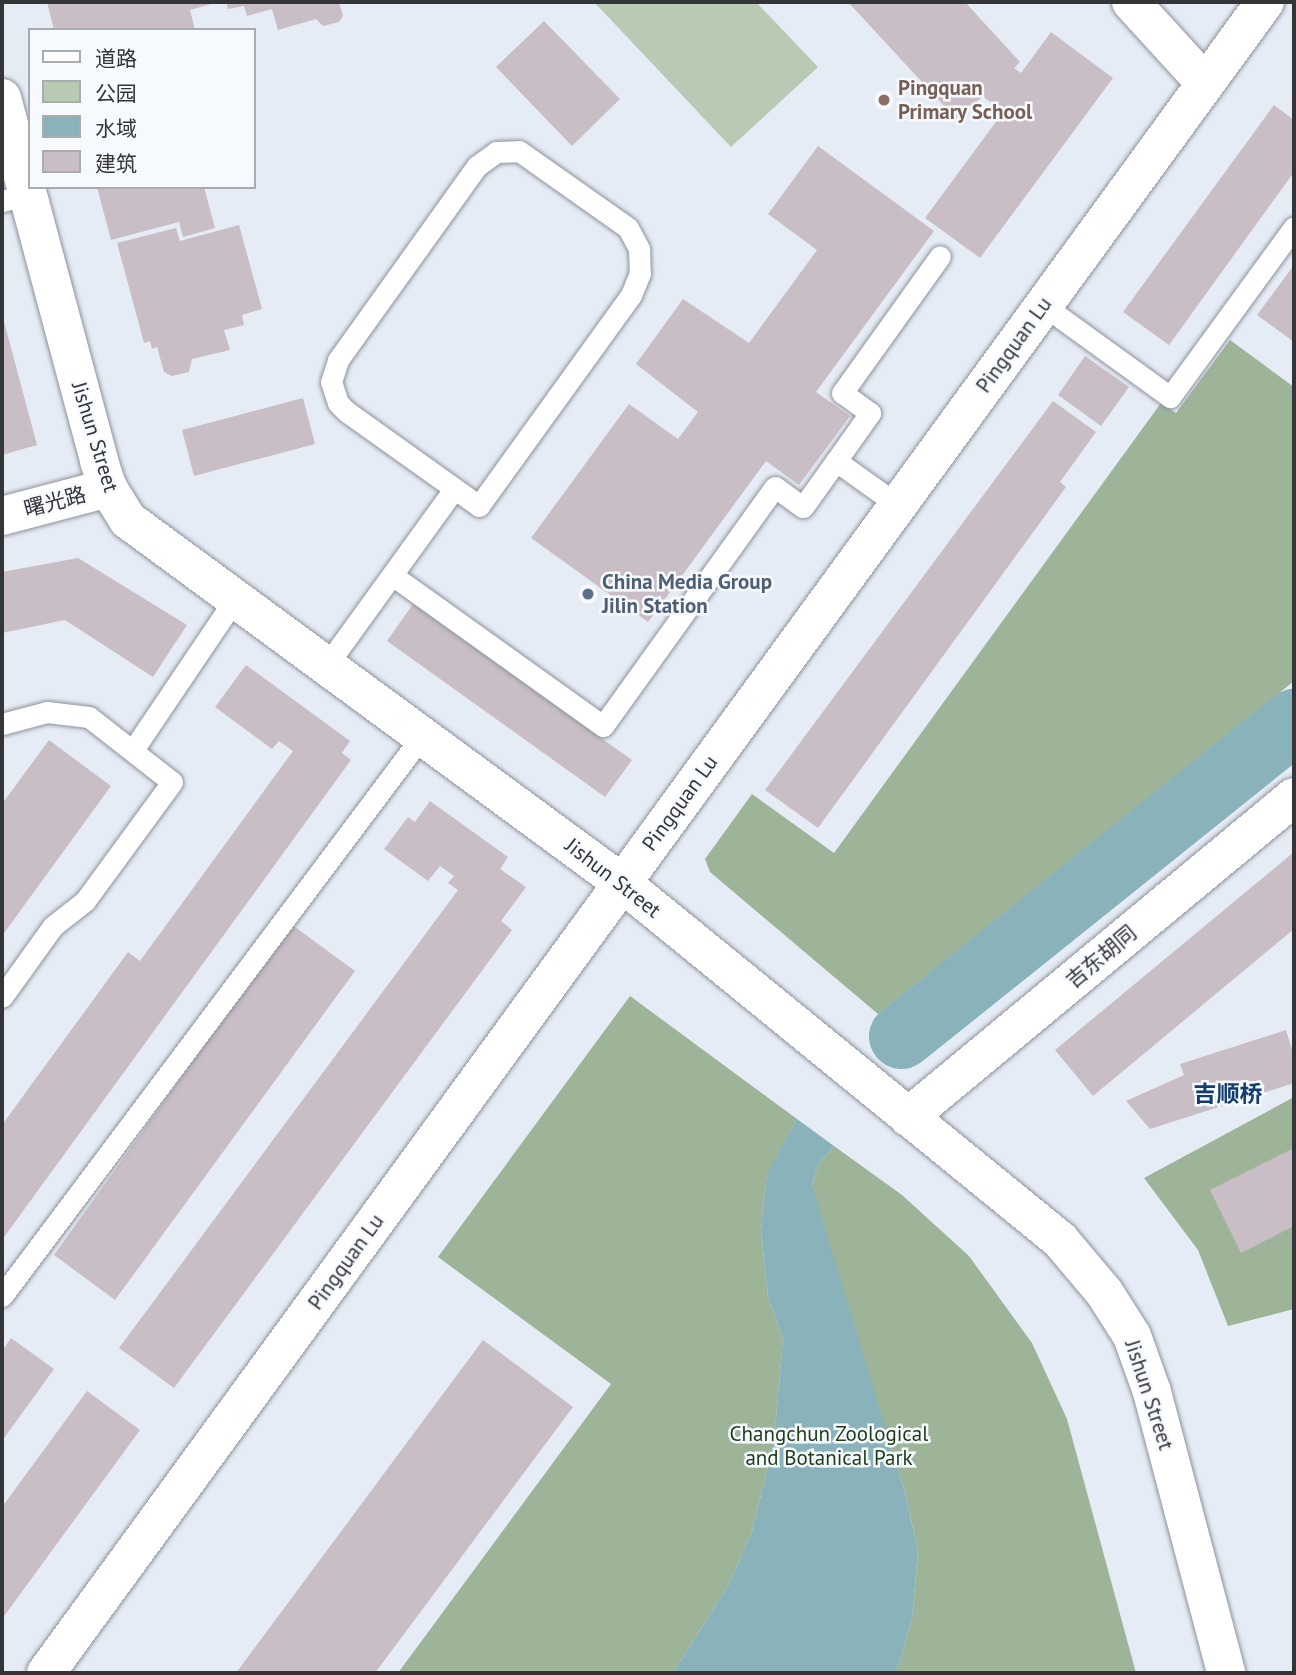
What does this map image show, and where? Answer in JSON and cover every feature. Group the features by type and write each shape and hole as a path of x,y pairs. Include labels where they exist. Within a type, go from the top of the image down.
{"street":[{"path":"1131,2 1205,83"},
{"name":"Pingquan Lu","path":"46,1673 1265,2"},
{"name":"Jishun Street","path":"2,98 15,197 108,488 128,520 622,883 1060,1240 1104,1292 1132,1336 1152,1392 1227,1673"},
{"name":"曙光路","path":"2,516 108,488"},
{"name":"吉东胡同","path":"908,1117 1294,797"}],"lane":[{"path":"519,151 628,228 639,249 640,273 631,295 479,506 454,489 346,411 333,393 333,369 477,166 496,152 519,151"},
{"path":"1043,305 1170,397 1294,227"},
{"path":"392,575 603,726 775,487 803,507 836,461 870,413 842,393 940,256"},
{"path":"836,461 898,505"},
{"path":"326,666 454,489"},
{"path":"133,750 235,599"},
{"path":"2,724 47,712 70,712 89,717 172,782 85,901 54,926 2,997"},
{"path":"2,1296 422,736"}],"green space":[{"path":"594,2 756,2 818,67 731,147"},
{"path":"1230,340 1294,387 1294,681 878,1014 710,872 705,859 752,794 834,853 1161,403 1176,413"},
{"path":"630,996 797,1119 767,1174 761,1230 768,1297 783,1338 774,1442 751,1535 728,1586 673,1673 398,1673 611,1384 438,1257"},
{"path":"1294,1097 1294,1309 1228,1326 1198,1250 1144,1178"},
{"path":"834,1146 902,1195 969,1256 1032,1343 1067,1419 1136,1673 896,1673 912,1619 918,1551 904,1489 816,1210 812,1186 818,1165"}],"water":[{"path":"797,1119 834,1146 818,1165 812,1186 904,1489 918,1551 912,1619 896,1673 673,1673 728,1586 751,1535 774,1442 783,1338 768,1297 761,1230 767,1173"}],"building":[{"path":"47,2 218,2 190,10 194,28 54,28"},
{"path":"226,2 339,2 343,16 339,22 323,26 316,19 278,30 272,9 247,16 244,6 228,9"},
{"path":"848,2 965,2 1020,62 1014,68 1021,73 1051,32 1113,78 980,258 925,218 998,119 990,114 996,107 983,96 957,120"},
{"path":"544,21 620,99 572,146 496,67"},
{"path":"1274,105 1294,120 1294,172 1169,345 1123,312"},
{"path":"818,146 934,231 816,392 850,416 799,485 766,461 648,622 531,538 629,404 678,439 698,412 636,364 683,299 749,343 817,250 768,214"},
{"path":"98,189 205,189 215,228 183,237 179,222 111,240"},
{"path":"239,225 262,309 242,315 244,325 224,330 230,350 192,359 189,372 172,376 164,372 157,347 152,349 150,341 144,343 117,243 176,228 180,241"},
{"path":"1294,265 1294,342 1257,315"},
{"path":"2,314 37,445 2,455"},
{"path":"1085,356 1129,387 1101,426 1058,395"},
{"path":"303,398 315,444 194,476 182,430"},
{"path":"1053,401 1096,432 1060,482 1066,487 818,828 765,790"},
{"path":"78,558 187,625 153,677 65,620 2,633 2,572"},
{"path":"413,604 632,760 605,797 387,641"},
{"path":"246,665 350,741 342,753 351,760 2,1240 2,1125 128,952 140,961 293,751 279,741 272,749 215,707"},
{"path":"49,740 111,786 2,936 2,804"},
{"path":"430,801 508,857 500,869 526,887 501,921 512,930 174,1388 119,1348 458,890 448,883 454,876 440,866 428,881 384,849 408,817 415,822"},
{"path":"1294,852 1294,929 1093,1096 1055,1050"},
{"path":"291,924 355,971 115,1300 54,1255"},
{"path":"1286,1030 1294,1056 1294,1083 1150,1129 1126,1101 1184,1075 1180,1064"},
{"path":"1294,1148 1294,1226 1241,1253 1210,1190"},
{"path":"11,1338 54,1369 2,1441 2,1351"},
{"path":"483,1340 573,1407 375,1673 236,1673"},
{"path":"87,1391 140,1430 2,1619 2,1507"}],"waterway":[{"path":"901,1036 1294,721"}],"place":[{"name":"Pingquan Primary School","path":"884,100"},
{"name":"China Media Group Jilin Station","path":"588,594"}],"district":[{"name":"吉顺桥","path":"1228,1094"}],"park label":[{"name":"Changchun Zoological and Botanical Park","path":"829,1446"}]}
